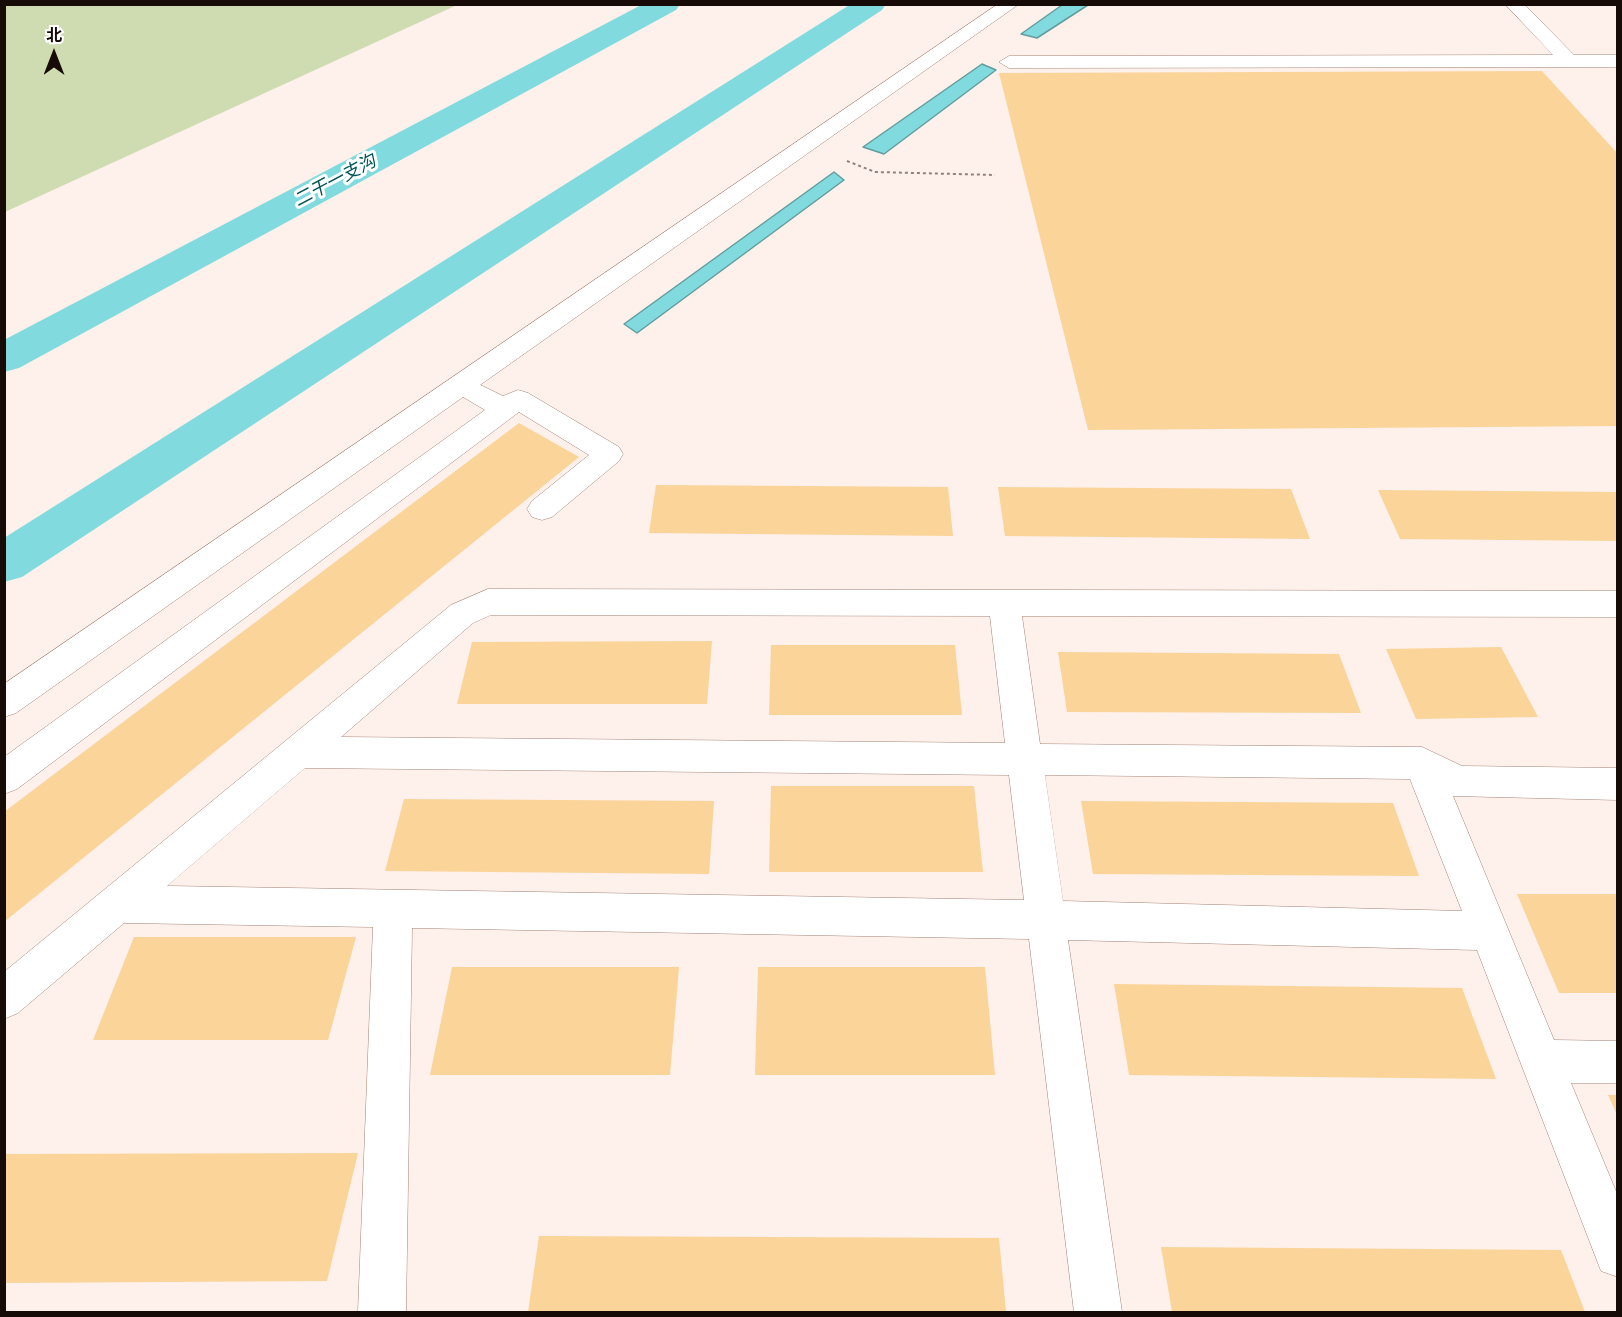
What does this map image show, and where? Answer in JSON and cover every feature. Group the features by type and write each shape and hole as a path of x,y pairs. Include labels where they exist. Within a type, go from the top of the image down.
{"main road":[{"path":"4,704 1010,4"},
{"path":"1514,4 1569,62"},
{"path":"1009,62 1617,61"},
{"path":"462,385 504,409"},
{"path":"4,778 518,399 609,454 542,509"},
{"path":"4,999 462,614 488,602 1617,604"},
{"path":"1004,603 1098,1312"},
{"path":"299,752 1422,763 1458,782 1617,784"},
{"path":"1422,763 1617,1254"},
{"path":"117,904 1046,920 1489,931"},
{"path":"382,1312 393,909"},
{"path":"1541,1061 1617,1062"}],"path":[{"path":"807,145 875,172 995,175"}],"green space":[{"path":"5,4 457,4 457,5 5,212"}],"water":[{"path":"1062,5 1088,5 1037,38 1021,34"},
{"path":"982,64 996,70 884,154 863,147"},
{"path":"834,172 844,180 637,333 624,324"}],"building":[{"path":"1542,71 1618,154 1618,426 1088,430 999,73"},
{"path":"519,423 579,457 4,922 4,812"},
{"path":"656,485 948,487 953,536 649,533"},
{"path":"998,487 1291,489 1310,539 1005,536"},
{"path":"1378,490 1618,492 1618,541 1400,539"},
{"path":"712,641 707,704 457,704 472,642"},
{"path":"771,645 955,645 962,715 769,715"},
{"path":"1501,647 1538,717 1416,719 1386,649"},
{"path":"1058,652 1339,654 1361,713 1067,712"},
{"path":"771,786 974,786 983,872 769,872"},
{"path":"404,799 714,801 709,874 385,871"},
{"path":"1081,801 1393,803 1419,876 1093,874"},
{"path":"1517,894 1618,894 1618,993 1559,993"},
{"path":"134,937 356,937 328,1040 93,1040"},
{"path":"452,967 679,967 670,1075 430,1075"},
{"path":"758,967 985,967 995,1075 755,1075"},
{"path":"1114,984 1462,988 1496,1079 1129,1075"},
{"path":"1608,1095 1618,1095 1618,1117"},
{"path":"358,1153 327,1281 4,1283 4,1154"},
{"path":"539,1236 999,1238 1006,1312 528,1312"},
{"path":"1161,1247 1561,1250 1585,1312 1172,1312"}],"waterway":[{"name":"二干一支沟","path":"4,358 666,4"},
{"path":"4,563 872,4"}]}
